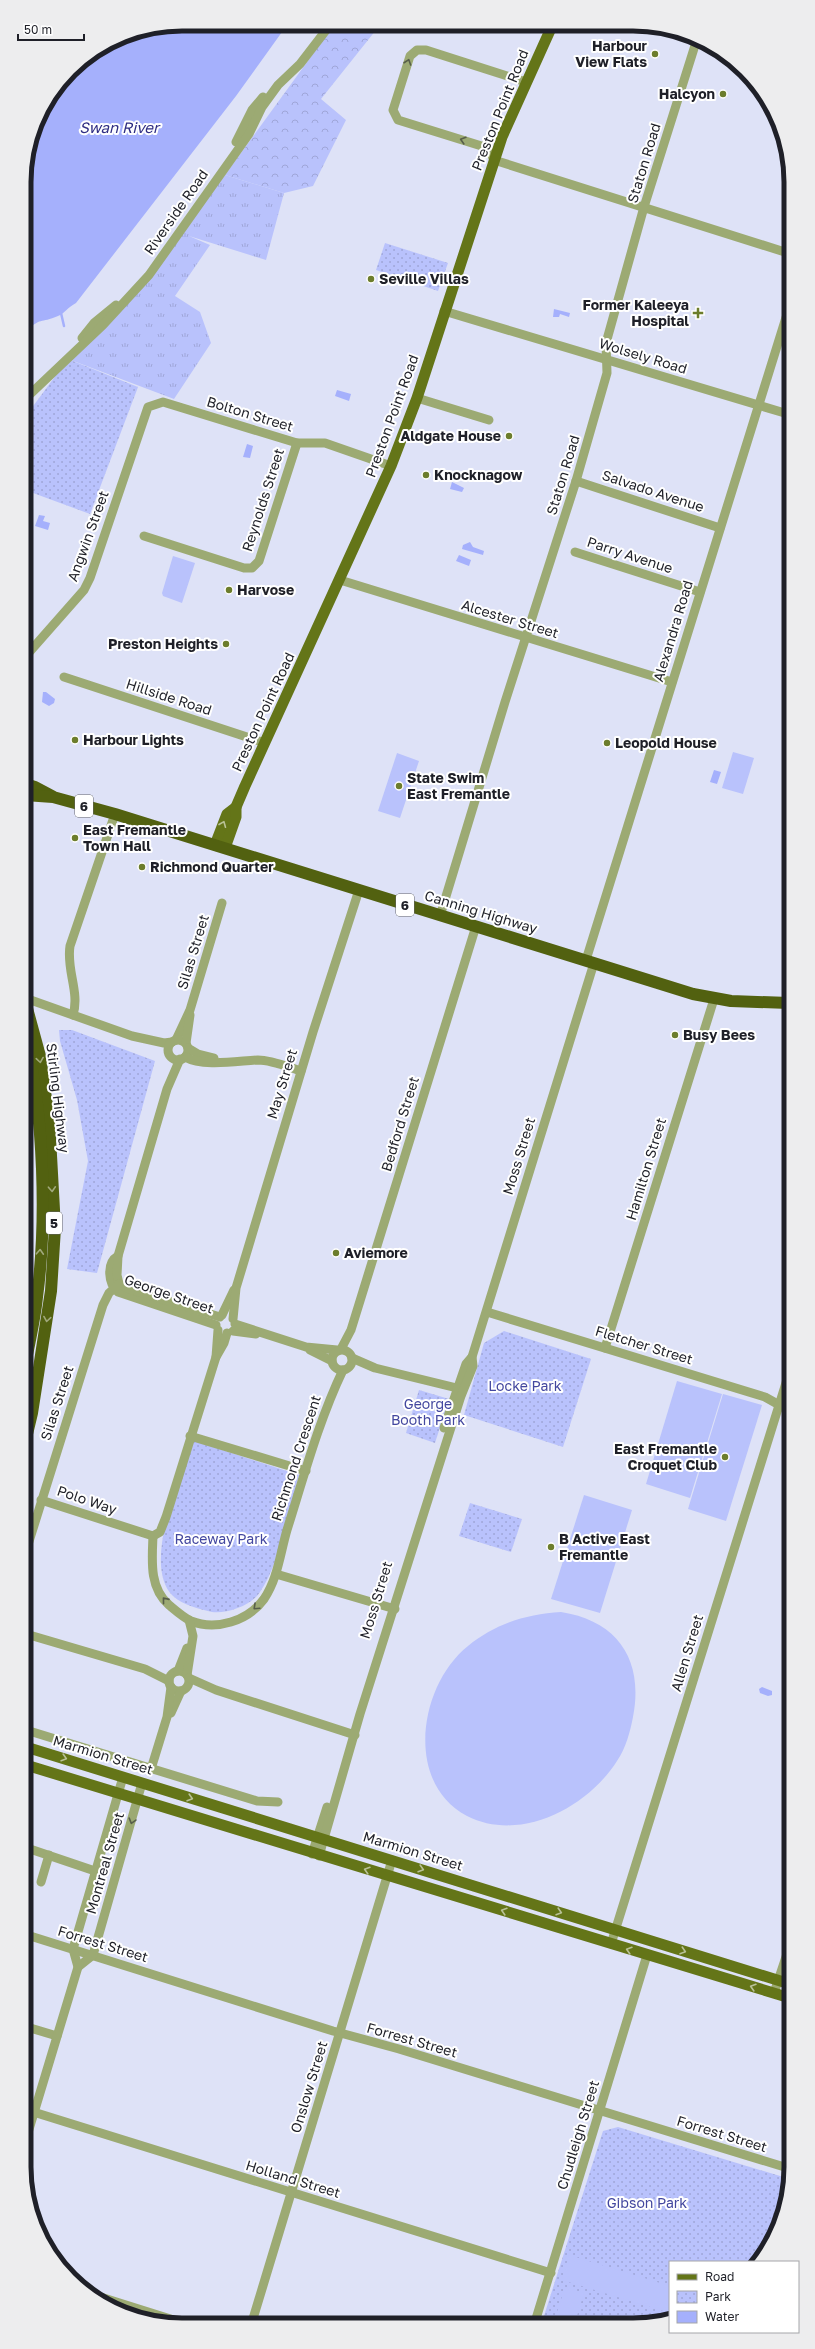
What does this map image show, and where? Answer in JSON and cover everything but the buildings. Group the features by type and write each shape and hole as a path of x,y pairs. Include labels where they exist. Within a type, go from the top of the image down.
{"highway":[{"name":"Canning Highway","path":"31,786 53,797"},
{"name":"Canning Highway","path":"31,795 53,797 115,814 440,916 714,999 784,1003"},
{"name":"Stirling Highway","path":"31,1021 40,1056 48,1119 54,1228 51,1291 31,1417"},
{"name":"Stirling Highway","path":"31,1072 36,1101 40,1146 42,1221 38,1296 31,1333"}],"main road":[{"name":"Preston Point Road","path":"220,846 236,817 236,807 391,466 417,398 494,160 526,82 550,31"},
{"name":"Marmion Street","path":"31,1749 784,1982"},
{"path":"31,1766 118,1792 316,1855 784,1996"}],"street":[{"name":"Riverside Road","path":"31,386 83,337 94,323 121,301 147,270 178,229 209,180 241,135 252,110 268,90 299,58 319,31"},
{"name":"Riverside Road","path":"31,393 103,325 149,275 249,134 262,107 278,85 300,64 325,31"},
{"name":"Staton Road","path":"440,916 525,638 576,481 607,373 606,343 644,207 695,44"},
{"path":"526,82 426,50 417,50 410,56 393,110 398,120 488,148 494,160 784,252"},
{"name":"Wolsely Road","path":"444,311 784,413"},
{"name":"Alexandra Road","path":"590,961 672,682 784,324"},
{"path":"417,398 489,420"},
{"name":"Bolton Street","path":"148,407 163,402 297,443 325,443 391,466"},
{"name":"Angwin Street","path":"31,650 84,590 90,578 148,407"},
{"name":"Reynolds Street","path":"144,536 244,568 255,566 259,561 297,443"},
{"name":"Salvado Avenue","path":"576,481 720,528"},
{"name":"Parry Avenue","path":"575,552 700,592"},
{"name":"Alcester Street","path":"340,580 672,682"},
{"name":"Hillside Road","path":"64,677 265,743"},
{"path":"73,1016 76,999 68,958 70,946 115,814"},
{"name":"May Street","path":"226,1324 300,1074 359,890"},
{"name":"Silas Street","path":"169,1054 190,1010 222,903"},
{"name":"Bedford Street","path":"345,1353 476,926"},
{"name":"Moss Street","path":"316,1855 352,1734 459,1392 466,1364 472,1357 487,1312 590,961"},
{"name":"Hamilton Street","path":"605,1348 714,999"},
{"path":"31,1003 132,1036 164,1043 174,1041 187,1045 204,1056 222,1061 265,1062 300,1074"},
{"name":"Silas Street","path":"183,1058 187,1045 190,1010"},
{"path":"132,1036 169,1054 192,1061 219,1063 222,1061"},
{"path":"167,1090 169,1054"},
{"path":"116,1286 118,1256 167,1090 183,1058"},
{"name":"Silas Street","path":"31,1534 103,1305 116,1286"},
{"name":"George Street","path":"116,1286 129,1289 226,1324 306,1347 345,1353 375,1368 431,1384 436,1389 459,1392"},
{"name":"Fletcher Street","path":"487,1312 765,1397 784,1408"},
{"path":"197,1623 168,1604 157,1586 152,1566 151,1533 160,1532 163,1524 216,1356 224,1343 226,1324"},
{"name":"George Street","path":"306,1347 339,1367 375,1368"},
{"path":"345,1353 351,1364 339,1367 333,1355 345,1353"},
{"name":"Richmond Crescent","path":"197,1623 232,1622 250,1612 264,1599 276,1574 281,1550 333,1390 339,1367"},
{"name":"Allen Street","path":"611,1944 784,1390"},
{"path":"190,1436 306,1471"},
{"name":"Polo Way","path":"41,1500 124,1527 151,1533"},
{"path":"276,1574 392,1608"},
{"path":"151,1769 167,1717 173,1678 191,1640 197,1623"},
{"path":"167,1717 184,1689 188,1676 191,1640 197,1623"},
{"path":"31,1635 173,1678 188,1676 216,1690 352,1734"},
{"path":"173,1678 184,1689 216,1690"},
{"path":"31,1732 257,1801 278,1802"},
{"name":"Montreal Street","path":"73,1949 123,1777"},
{"name":"Montreal Street","path":"93,1955 139,1799 142,1783"},
{"path":"31,1849 95,1871"},
{"path":"41,1882 49,1855"},
{"name":"Onslow Street","path":"253,2318 392,1860"},
{"name":"Forrest Street","path":"31,1936 340,2033 784,2168"},
{"path":"31,2112 57,2036 78,1967 73,1949"},
{"path":"78,1967 93,1955"},
{"name":"Chudleigh Street","path":"536,2318 647,1955"},
{"path":"774,1993 784,1965"},
{"path":"31,2028 57,2036"},
{"name":"Holland Street","path":"31,2112 291,2194 551,2273"},
{"path":"112,2300 165,2317"}],"green space":[{"path":"330,31 375,31 321,99 346,120 313,186 284,193 225,175"},
{"path":"225,175 284,193 266,260 189,236 210,245 175,296 200,312 211,343 174,399 68,359 147,277"},
{"path":"385,243 448,263 438,291 376,270"},
{"path":"68,359 138,387 90,514 31,492 31,409"},
{"path":"173,556 195,563 182,603 163,596 162,593"},
{"path":"733,752 754,758 743,794 722,788"},
{"name":"State Swim East Fremantle","path":"397,753 419,761 400,818 378,811"},
{"path":"59,1030 72,1030 155,1061 97,1273 67,1269 88,1161 77,1100 60,1041"},
{"name":"Locke Park","path":"504,1331 591,1359 563,1447 464,1415 484,1343"},
{"path":"677,1381 722,1394 690,1498 646,1484"},
{"name":"George Booth Park","path":"419,1390 449,1399 435,1443 406,1433"},
{"name":"East Fremantle Croquet Club","path":"723,1394 762,1405 726,1521 688,1509"},
{"name":"Raceway Park","path":"192,1440 299,1475 283,1536 267,1581 256,1597 251,1601 239,1608 225,1612 212,1612 181,1602 173,1596 164,1582 161,1564 162,1543 166,1520"},
{"path":"584,1495 632,1510 600,1613 551,1599"},
{"path":"470,1503 522,1519 511,1552 459,1536"},
{"path":"561,1612 581,1617 598,1624 612,1634 622,1646 630,1661 634,1678 635,1696 632,1723 623,1751 604,1778 588,1793 570,1806 551,1816 530,1823 509,1825 487,1823 467,1816 447,1801 434,1781 427,1758 426,1733 430,1708 438,1684 451,1663 478,1638 500,1626 523,1618"},
{"name":"Gibson Park","path":"618,2127 784,2177 779,2206 773,2225 764,2243 752,2261 669,2261 669,2314 643,2318 543,2318 603,2131"},
{"path":"569,2255 669,2286 669,2313 562,2280"},
{"path":"565,2287 584,2293 576,2318 555,2318"}],"water":[{"name":"Swan River","path":"172,31 283,31 236,96 76,303 60,315 34,324 31,327 32,162 42,124 51,106 68,82 82,68 106,51 124,42 143,36"},
{"path":"554,309 570,313 569,317 560,314 559,317 553,317"},
{"path":"337,390 351,394 349,401 335,396"},
{"path":"247,444 253,446 250,458 243,457"},
{"path":"452,482 464,488 462,492 450,489"},
{"path":"39,515 45,516 43,521 50,523 48,530 35,526"},
{"path":"470,542 473,547 484,551 483,555 462,549 463,545"},
{"path":"459,555 471,560 469,566 456,561"},
{"path":"43,692 46,692 55,699 54,703 49,706 42,702"},
{"path":"714,770 721,772 717,784 710,782"},
{"path":"762,1687 772,1691 772,1695 768,1696 760,1693 759,1689"}],"waterway":[{"path":"61,313 64,326"}],"place":[{"name":"Harbour View Flats","path":"655,54"},
{"name":"Halcyon","path":"723,94"},
{"name":"Seville Villas","path":"371,279"},
{"name":"Former Kaleeya Hospital","path":"698,313"},
{"name":"Aldgate House","path":"509,436"},
{"name":"Knocknagow","path":"426,475"},
{"name":"Harvose","path":"229,590"},
{"name":"Preston Heights","path":"226,644"},
{"name":"Harbour Lights","path":"75,740"},
{"name":"Leopold House","path":"607,743"},
{"name":"State Swim East Fremantle","path":"399,786"},
{"name":"East Fremantle Town Hall","path":"75,838"},
{"name":"Richmond Quarter","path":"142,867"},
{"name":"Busy Bees","path":"675,1035"},
{"name":"Aviemore","path":"336,1253"},
{"name":"East Fremantle Croquet Club","path":"725,1457"},
{"name":"B Active East Fremantle","path":"551,1547"}]}
